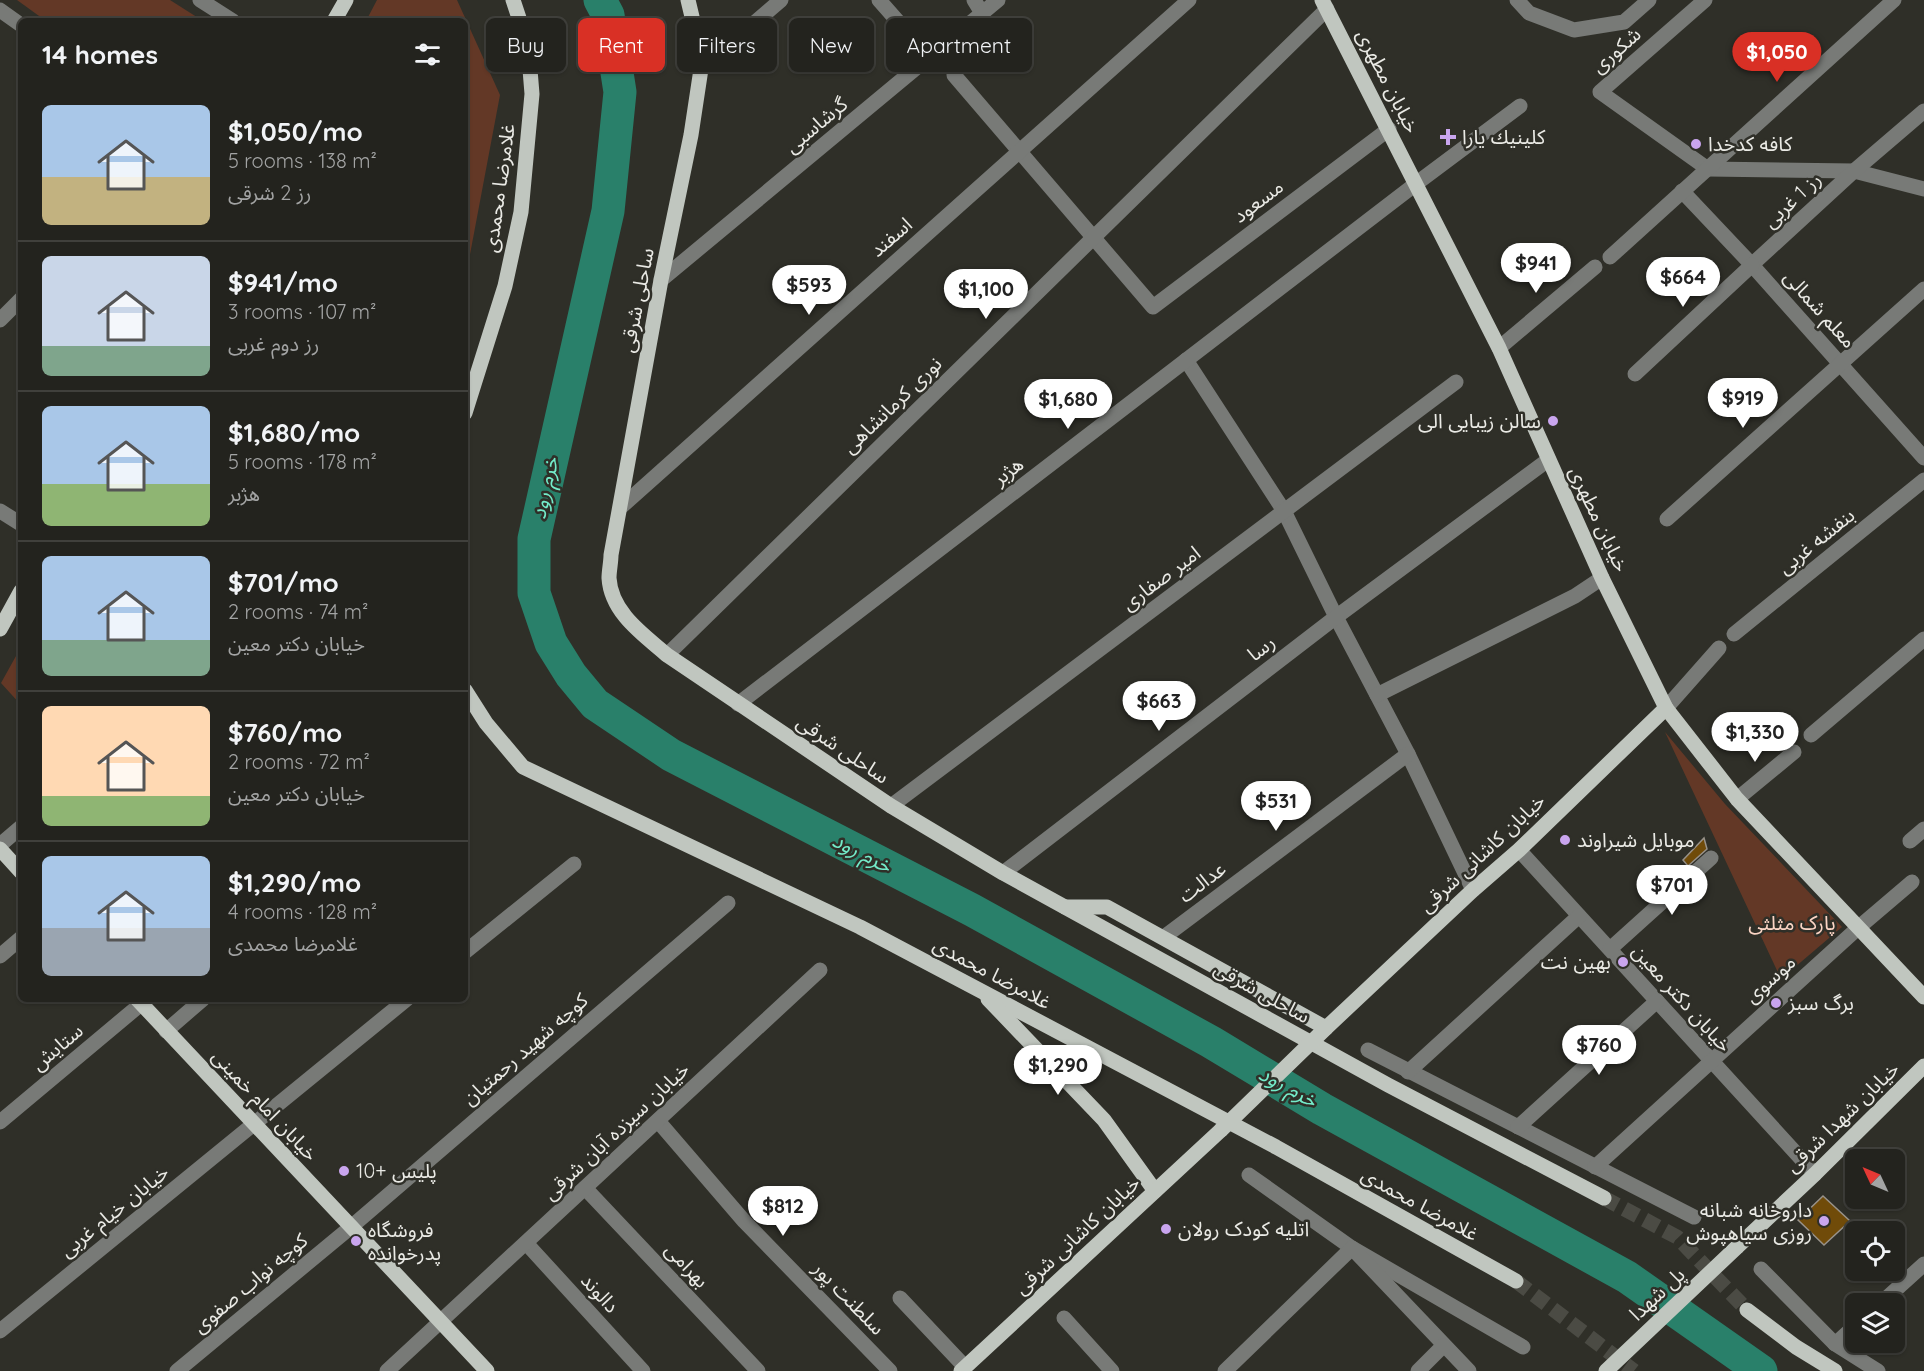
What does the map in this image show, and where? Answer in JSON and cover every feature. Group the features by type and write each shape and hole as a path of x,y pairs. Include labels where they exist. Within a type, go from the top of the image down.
{"main road":[{"path":"336,18 346,0"},
{"name":"غلامرضا محمدی","path":"468,403 505,286 521,212 532,94 528,45 513,0"},
{"name":"ساحلی شرقی","path":"688,0 692,18"},
{"name":"خیابان مطهری","path":"1325,5 1499,348 1602,578 1665,708 1737,799 1924,997"},
{"name":"ساحلی شرقی","path":"701,72 691,135 661,280 611,555 609,580 617,606 636,629 667,655 891,806 1063,907 1388,1085 1604,1198"},
{"path":"0,629 18,596"},
{"name":"غلامرضا محمدی","path":"468,695 486,723 523,767 860,927 1276,1147 1516,1281"},
{"name":"خیابان کاشانی شرقی","path":"963,1369 1221,1130 1473,890 1519,850 1665,708"},
{"path":"0,847 18,868"},
{"path":"1063,907 1107,907 1326,1028"},
{"path":"977,989 1104,1120 1155,1191"},
{"name":"خیابان امام خمینی","path":"140,1002 486,1371"},
{"name":"خیابان شهدا شرقی","path":"1737,1247 1924,1066"},
{"name":"پل شهدا","path":"1606,1371 1737,1247"},
{"path":"1747,1310 1796,1347 1835,1371"}],"street":[{"path":"200,0 228,18"},
{"path":"760,18 781,0"},
{"path":"879,0 895,18"},
{"name":"گرشاسبی","path":"661,280 978,7 998,0"},
{"name":"اسفند","path":"621,507 1189,0"},
{"path":"1517,0 1529,13 1574,30 1624,22 1649,0"},
{"name":"شکوری","path":"1705,0 1600,92 1708,169"},
{"path":"1610,257 1894,0"},
{"name":"نوری کرمانشاهی","path":"667,655 1094,238 1325,5"},
{"path":"0,10 18,23"},
{"path":"954,75 1094,238"},
{"name":"هژبر","path":"738,704 1520,106"},
{"name":"رز 1 غربی","path":"1635,374 1854,171 1924,111"},
{"name":"مسعود","path":"1094,238 1153,306 1389,129"},
{"path":"1708,169 1854,171 1924,189"},
{"name":"معلم شمالی","path":"1682,191 1755,263 1924,458"},
{"path":"1499,348 1595,267"},
{"path":"1667,519 1924,289"},
{"path":"0,320 18,302"},
{"path":"1186,360 1284,512 1408,754 1473,890"},
{"name":"امیر صفاری","path":"891,806 1456,382"},
{"name":"رسا","path":"1003,873 1336,617 1548,460"},
{"name":"بنفشه غربی","path":"1734,634 1924,480"},
{"path":"0,511 18,522"},
{"path":"1377,695 1575,596 1602,578"},
{"path":"1811,735 1924,639"},
{"path":"1665,708 1719,648"},
{"path":"1737,799 1794,752"},
{"name":"عدالت","path":"1164,937 1408,754"},
{"path":"1910,841 1924,828"},
{"path":"0,847 18,830"},
{"name":"خیابان دکتر معین","path":"1519,850 1815,1174"},
{"path":"1610,949 1712,858"},
{"path":"468,950 574,864"},
{"name":"موسوی","path":"1595,1167 1858,928 1912,882"},
{"name":"کوچه شهید رحمتیان","path":"351,1227 728,903"},
{"path":"1408,1072 1579,916"},
{"path":"0,956 18,941"},
{"name":"خیابان سیزده آبان شرقی","path":"387,1371 820,970"},
{"path":"1518,1126 1657,1001"},
{"name":"ستایش","path":"0,1122 138,1002"},
{"path":"166,1031 199,1002"},
{"name":"خیابان خیام غربی","path":"0,1331 403,1002"},
{"path":"1368,1050 1694,1217"},
{"name":"سلطنت پور","path":"658,1120 744,1221 890,1371"},
{"path":"1249,1175 1352,1248 1524,1347"},
{"name":"بهرامی","path":"585,1188 758,1371"},
{"name":"کوچه نواب صفوی","path":"177,1371 351,1227"},
{"name":"دالوند","path":"526,1243 644,1371"},
{"path":"1352,1248 1469,1371"},
{"path":"1225,1371 1352,1248"},
{"path":"1892,1293 1924,1263"},
{"path":"1761,1269 1835,1344 1878,1371"},
{"path":"900,1298 963,1369"},
{"path":"1064,1318 1112,1371"},
{"path":"1835,1344 1845,1335"},
{"path":"1418,1371 1443,1346"}],"green space":[{"path":"17,0 170,0 198,18 42,18"},
{"path":"377,0 457,0 465,18 368,18"},
{"path":"468,24 486,64 486,72 490,72 500,95 468,265"},
{"path":"18,652 18,702 1,683"},
{"name":"پارک مثلثی","path":"1665,732 1725,804 1842,927 1781,979"}],"building":[{"path":"1704,838 1707,849 1688,866 1683,860"},
{"name":"داروخانه شبانه روزی سیاهپوش","path":"1823,1196 1850,1221 1845,1221 1845,1226 1824,1245 1798,1220"}],"waterway":[{"name":"خرم رود","path":"600,0 608,15 620,92 608,211 534,539 534,593 551,643 571,675 595,704 671,755 972,910 1211,1042 1322,1109 1627,1277 1761,1371"}],"tunnel":[{"path":"1604,1198 1677,1237 1747,1310"},
{"path":"1516,1281 1634,1371"}],"place":[{"name":"كلينيك يارا","path":"1448,137"},
{"name":"کافه کدخدا","path":"1696,144"},
{"name":"سالن زیبایی الی","path":"1553,421"},
{"name":"موبایل شیراوند","path":"1565,840"},
{"name":"بهین نت","path":"1623,962"},
{"name":"برگ سبز","path":"1776,1003"},
{"name":"پلیس +10","path":"344,1171"},
{"name":"داروخانه شبانه روزی سیاهپوش","path":"1824,1221"},
{"name":"اتلیه کودک رولان","path":"1166,1229"},
{"name":"فروشگاه پدرخوانده","path":"356,1241"}]}
